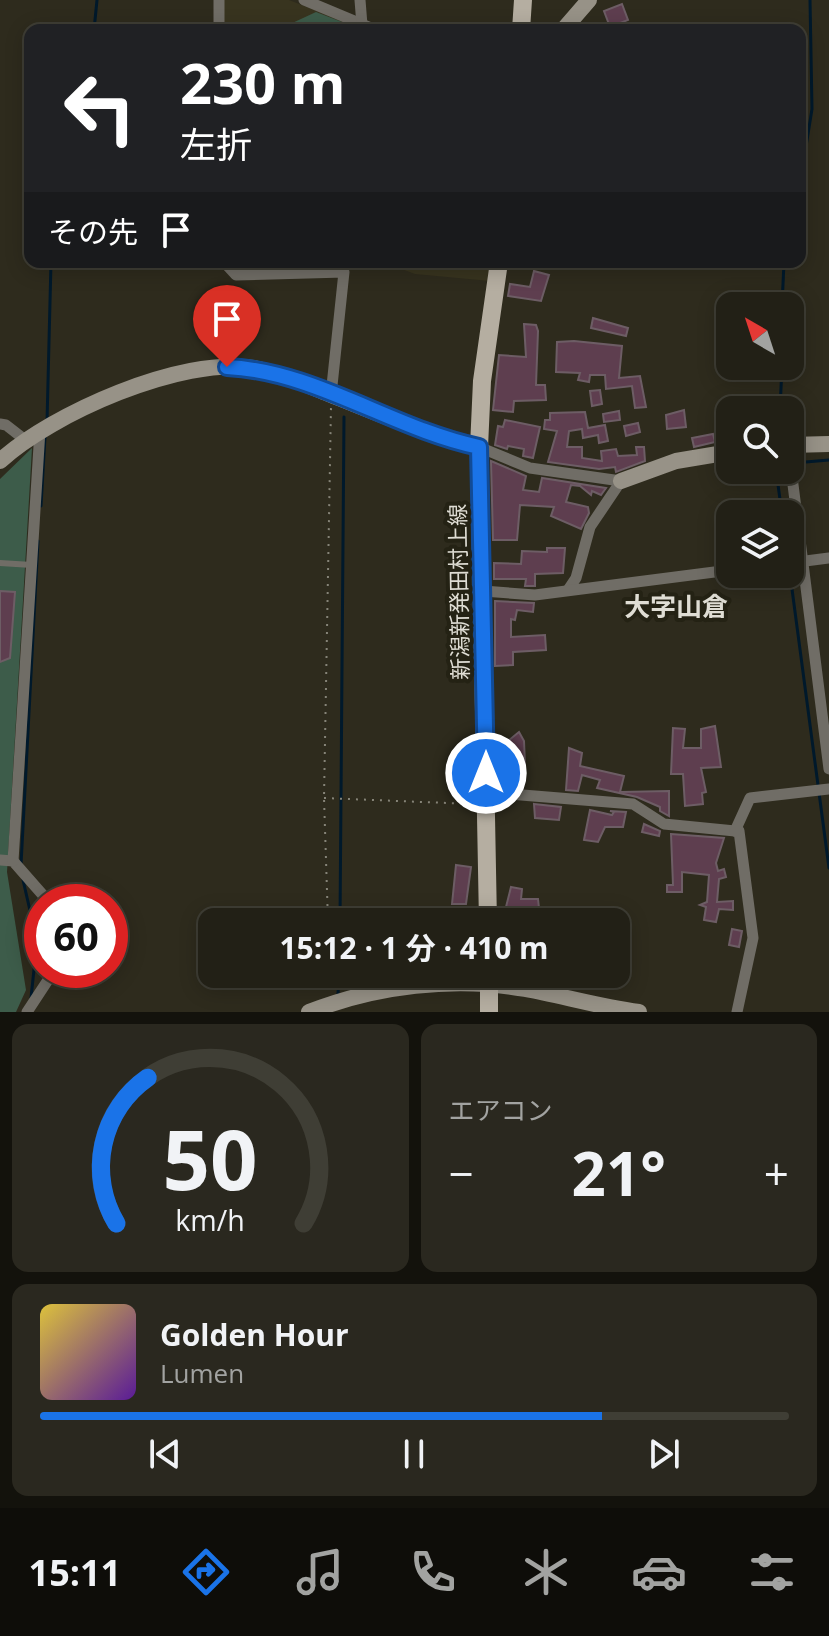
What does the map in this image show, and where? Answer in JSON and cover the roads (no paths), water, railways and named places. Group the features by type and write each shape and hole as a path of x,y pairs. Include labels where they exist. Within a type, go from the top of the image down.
{"main road":[{"path":"521,24 523,0"},
{"name":"新潟新発田村上線","path":"488,908 479,447 482,381 498,268"},
{"path":"489,988 489,1012"}],"street":[{"path":"219,0 219,24"},
{"path":"304,0 360,24"},
{"path":"360,0 362,24"},
{"path":"568,24 589,0"},
{"path":"227,268 236,275 344,272 331,395"},
{"path":"0,461 24,439 124,390 227,367 252,368 288,378 530,468 621,481 676,461 716,454"},
{"path":"0,424 24,439"},
{"path":"13,861 40,430"},
{"path":"804,445 829,444"},
{"path":"568,590 576,578 590,527 621,481"},
{"path":"804,561 829,558"},
{"path":"483,591 535,595 716,572"},
{"path":"800,588 829,769"},
{"path":"735,831 750,798 829,789"},
{"path":"486,798 633,804 664,824 739,831 753,938 737,1012"},
{"path":"0,860 13,861 33,884"},
{"path":"27,1012 43,988"},
{"path":"309,1012 360,993 396,988"},
{"path":"523,988 639,1012"}],"lane":[{"path":"0,563 32,565"}],"waterway":[{"path":"95,24 97,0"},
{"path":"806,146 812,109 810,0"},
{"path":"47,422 51,268"},
{"path":"783,292 784,268"},
{"path":"781,380 781,396"},
{"path":"340,908 344,417"},
{"path":"41,506 45,437"},
{"path":"804,462 829,460"},
{"path":"778,484 780,500"},
{"path":"21,865 38,541"},
{"path":"792,588 829,868"},
{"path":"23,880 37,941 31,998"},
{"path":"338,988 338,994"}],"district":[{"name":"大字山倉","path":"676,606"}]}
